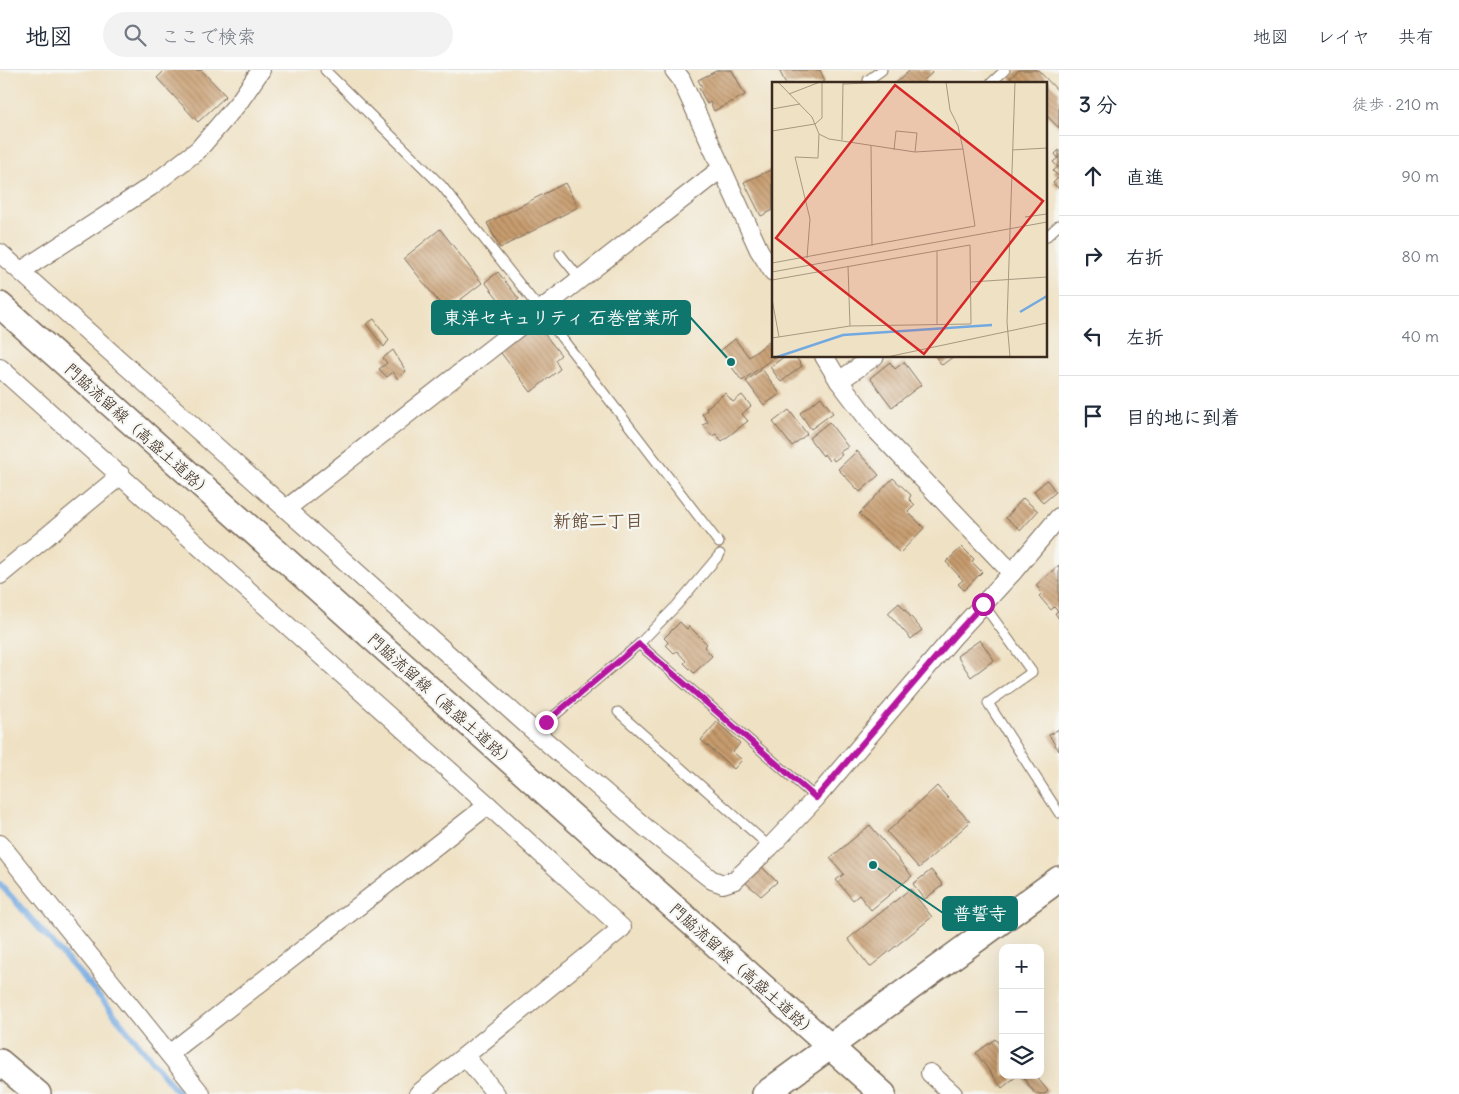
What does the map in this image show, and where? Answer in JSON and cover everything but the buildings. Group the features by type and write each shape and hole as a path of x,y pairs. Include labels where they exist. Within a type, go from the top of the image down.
{"main road":[{"name":"門脇流留線（高盛土道路）","path":"0,305 883,1094"},
{"path":"765,1094 1059,880"},
{"path":"0,1062 38,1094"}],"street":[{"path":"21,271 150,186 198,150 239,102 261,70"},
{"path":"674,70 681,79 760,250 772,270"},
{"path":"286,510 722,168"},
{"path":"0,253 535,732 646,828 712,880 723,884 735,880 770,847 816,798 953,637 1059,518"},
{"path":"825,358 876,430 1012,572"},
{"path":"839,380 872,358"},
{"path":"0,368 488,805 622,928 418,1094"},
{"path":"0,575 120,475"},
{"path":"168,1054 488,805"},
{"path":"0,844 201,1094"},
{"path":"465,1056 496,1094"},
{"path":"930,1073 953,1094"}],"lane":[{"path":"325,70 442,186 720,543"},
{"path":"868,80 882,70"},
{"path":"992,82 1005,70"},
{"path":"1046,237 1059,225"},
{"path":"560,254 581,280"},
{"path":"535,732 639,644 677,606 720,554"},
{"path":"983,604 1032,672 988,703 1059,813"},
{"path":"639,644 816,798"},
{"path":"618,712 770,847"}],"waterway":[{"path":"0,884 96,992 179,1094"}],"place":[{"name":"東洋セキュリティ 石巻営業所","path":"731,362"},
{"name":"普誓寺","path":"873,865"}],"district":[{"name":"新館二丁目","path":"598,520"}],"route":[{"path":"546,722 639,644 816,798 983,604"}]}
